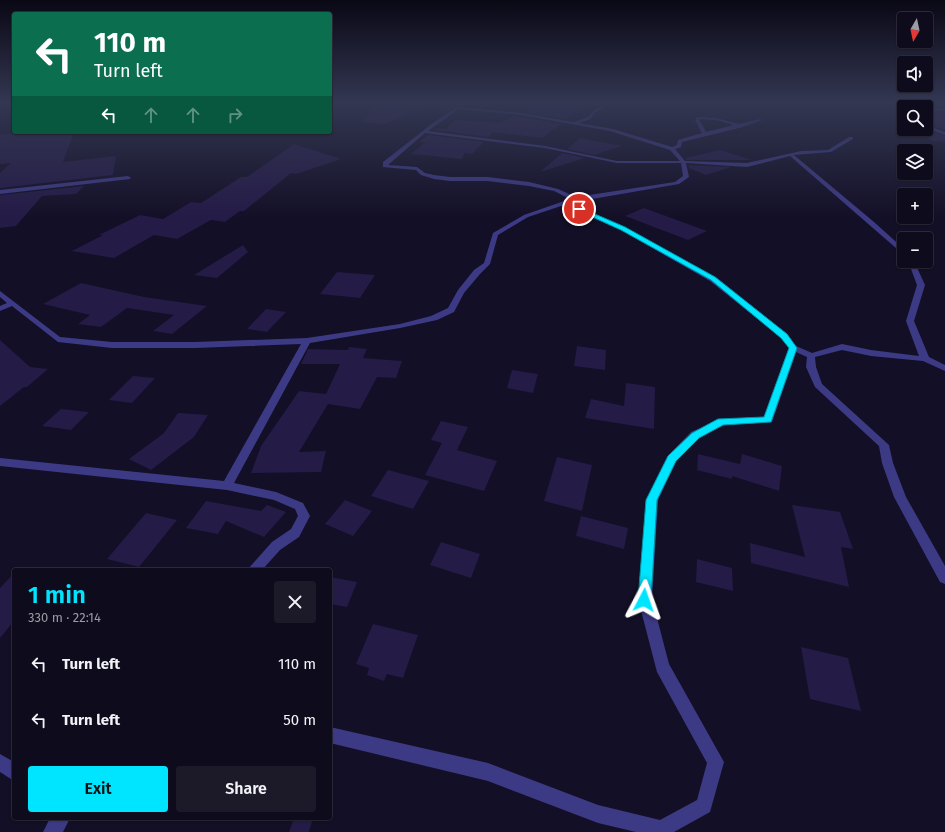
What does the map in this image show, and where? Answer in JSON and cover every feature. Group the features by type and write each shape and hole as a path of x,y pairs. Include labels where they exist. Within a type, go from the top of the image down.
{"street":[{"path":"415,141 385,164 385,166 417,169 423,174 450,179 488,179 529,184 556,190 575,199"},
{"path":"496,141 545,147 617,162 684,161 747,165 801,152 829,151 846,141"},
{"path":"0,293 11,304 58,340 112,345 188,345 306,341 400,326 434,318 451,310 461,292 477,272 487,264 495,234 526,216 575,199 677,183 686,177 684,161 672,149 646,141"},
{"path":"672,149 679,146 680,141"},
{"path":"792,155 872,223 897,246"},
{"path":"0,192 128,178"},
{"path":"565,203 623,229 713,279 784,336 793,348 811,356 842,347 871,353 925,359 945,368"},
{"path":"914,268 921,285 910,321 925,359"},
{"path":"0,309 11,304"},
{"path":"227,486 306,341"},
{"path":"332,734 488,772 598,814 660,829 704,806 716,762 662,667 644,600 652,500 672,459 695,435 722,422 768,420 793,348"},
{"path":"811,356 811,368 818,385 884,445 885,459 900,499 945,578"},
{"path":"0,462 227,486 276,496 299,506 304,516 296,533 276,546 256,568"},
{"path":"0,762 12,771"},
{"path":"52,832 60,820"}],"building":[{"path":"0,141 71,141 63,162 116,156 113,175 0,188 0,173 11,163 0,164"},
{"path":"475,141 484,142 472,154 464,153 462,159 411,154 425,142 419,142"},
{"path":"577,141 595,141 622,146 594,155 567,149"},
{"path":"294,144 341,159 296,174 291,173 244,211 240,211 225,222 211,220 177,239 154,235 114,258 72,251 103,235 99,235 140,215 163,219 191,202 201,203 241,177 247,177"},
{"path":"720,150 752,160 686,160 685,158"},
{"path":"562,153 585,158 540,172"},
{"path":"688,165 731,167 706,175 689,168"},
{"path":"84,186 76,194 42,196 16,226 0,228 0,195"},
{"path":"644,208 707,231 688,240 625,216"},
{"path":"243,245 248,252 217,278 194,275"},
{"path":"337,272 375,275 360,298 320,294"},
{"path":"81,283 144,297 207,306 172,334 153,331 174,315 127,308 101,327 78,324 90,315 43,304"},
{"path":"266,309 286,312 267,332 247,329"},
{"path":"0,340 30,367 48,369 27,387 24,387 0,406"},
{"path":"577,346 606,350 605,370 574,366"},
{"path":"349,347 367,349 363,358 402,361 396,378 377,377 360,409 328,404 299,452 326,451 321,472 251,473 261,446 299,391 326,394 340,364 301,364 308,349 348,350"},
{"path":"512,370 538,374 533,393 507,388"},
{"path":"133,376 155,378 132,403 109,400"},
{"path":"626,383 655,387 654,429 585,418 591,399 624,406"},
{"path":"61,409 89,412 71,430 42,426"},
{"path":"178,413 208,415 194,437 151,470 129,459 164,433"},
{"path":"441,421 468,427 457,450 497,461 484,491 425,475 442,443 431,440"},
{"path":"698,454 740,464 742,454 782,466 779,491 732,476 732,479 697,470"},
{"path":"557,457 592,465 582,511 544,501"},
{"path":"388,470 429,481 413,509 371,496"},
{"path":"345,500 372,511 353,536 325,524"},
{"path":"206,501 261,511 267,505 286,512 264,537 226,521 218,534 186,528"},
{"path":"792,505 840,512 853,549 841,547 849,587 751,563 750,543 805,557"},
{"path":"146,513 177,520 139,567 107,559"},
{"path":"581,516 628,528 624,549 576,536"},
{"path":"441,542 480,554 471,578 430,565"},
{"path":"697,559 732,568 733,591 696,582"},
{"path":"12,575 12,623 0,638 0,588"},
{"path":"332,577 357,582 347,607 332,604"},
{"path":"373,624 418,635 403,678 387,674 384,681 367,675 369,668 356,664"},
{"path":"801,647 848,658 861,711 810,699"},
{"path":"293,820 312,820 309,832 289,832"}],"route":[{"path":"579,209 623,229 713,279 784,336 793,348 768,420 722,422 695,435 672,459 652,500 644,600"}]}
